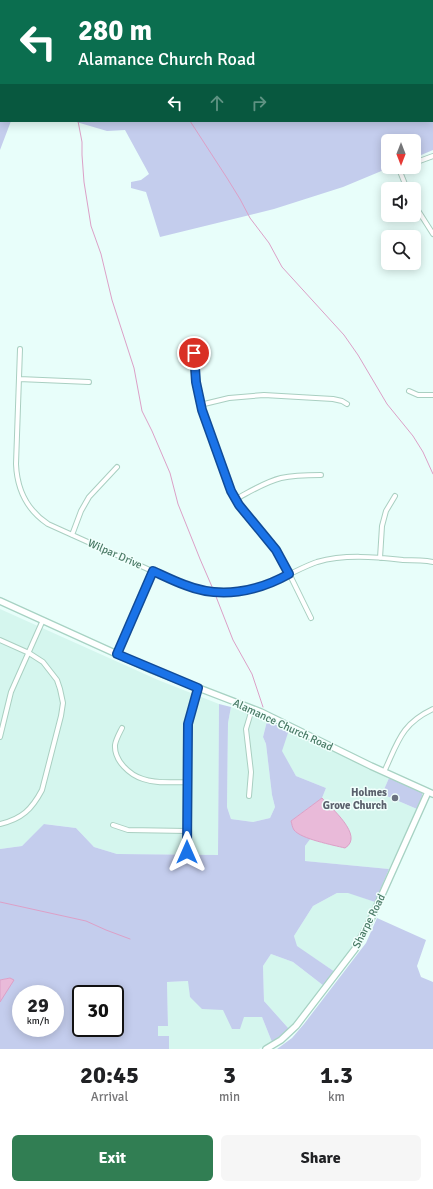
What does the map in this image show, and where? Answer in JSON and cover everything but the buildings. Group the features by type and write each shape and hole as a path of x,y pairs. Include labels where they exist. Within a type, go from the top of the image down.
{"main road":[{"name":"Alamance Church Road","path":"0,601 117,654 252,709 431,793"},
{"name":"Sharpe Road","path":"266,1049 281,1040 296,1026 355,949 372,917 431,793"}],"street":[{"path":"421,160 433,156"},
{"path":"421,215 433,234"},
{"name":"Wilpar Drive","path":"20,349 16,464 20,487 28,504 38,516 48,524 153,571 191,587 206,591 238,592 254,589 281,579 317,562 346,557 433,562"},
{"path":"194,353 196,382 200,405 236,499 239,505 276,550 311,618"},
{"path":"20,379 89,382"},
{"path":"409,391 418,395 433,395"},
{"path":"200,405 229,398 264,395 333,399 347,404"},
{"path":"72,535 81,511 89,497 117,467"},
{"path":"236,499 263,485 281,478 293,476 322,476"},
{"path":"380,558 382,526 386,512 395,496"},
{"path":"117,654 153,571"},
{"path":"0,737 11,692 43,620"},
{"path":"0,640 43,662 57,680 63,696 61,716 42,790 38,798 25,814 15,820 0,824"},
{"path":"187,852 188,724 198,688"},
{"path":"249,796 252,772 246,729 252,709"},
{"path":"384,772 406,727 422,714 433,710"},
{"path":"122,728 116,738 115,747 116,753 122,764 129,771 144,780 188,782"},
{"path":"113,825 128,830 187,831"}],"shaded area":[{"path":"0,122 11,122 0,150"},
{"path":"76,122 433,122 433,150 421,155 421,134 381,134 381,171 343,187 274,209 160,237 146,192 131,188 131,182 141,180 149,174 125,130 107,131"},
{"path":"0,609 158,680 219,704 218,855 117,854 94,847 76,828 45,824 22,846 0,849"},
{"path":"219,704 231,707 228,723 227,807 231,819 253,822 270,818 275,807 272,795 266,744 263,737 267,721 289,730 282,751 296,776 326,788 322,798 291,821 295,831 311,838 305,846 305,861 389,869 375,902 348,893 337,893 313,906 294,936 297,946 335,972 324,986 293,962 271,954 263,966 264,1001 289,1029 272,1042 262,1017 244,1017 240,1029 232,1029 223,1010 202,1009 190,997 188,981 167,982 168,1026 158,1026 158,1036 169,1036 169,1049 0,1049 0,1002 10,978 0,980 0,849 22,846 44,824 76,828 94,847 117,854 218,855"},
{"path":"231,707 267,721 263,737 266,744 272,795 275,807 270,818 253,822 231,819 227,807 228,723"},
{"path":"289,730 389,778 382,794 417,809 389,869 304,861 305,846 311,838 322,843 329,807 322,798 326,788 296,776 281,751"},
{"path":"389,778 422,793 417,809 382,794"},
{"path":"322,798 349,829 351,836 350,843 345,848 310,839 293,829 291,821"},
{"path":"348,892 375,902 359,939 335,972 296,946 294,936 313,906 337,893"},
{"path":"377,918 426,940 417,966 421,977 433,982 433,1049 277,1049 292,1038 304,1024 366,943"},
{"path":"271,954 293,962 324,986 300,1018 289,1029 264,1001 263,966"},
{"path":"10,978 14,980 0,1002 0,980"},
{"path":"189,981 190,997 244,1017 262,1017 272,1042 259,1049 169,1049 169,1036 158,1036 158,1026 168,1026 167,982"}],"waterway":[{"path":"78,122 82,142 84,182 91,226 101,254 112,300 134,368 142,411 170,473 178,504 213,589"},
{"path":"191,122 240,199 250,218 269,243 282,267 344,335 358,355 387,404 413,436 423,452 433,474"},
{"path":"215,594 233,640 252,674 263,707"},
{"path":"0,902 86,921 130,939"}],"place":[{"name":"Holmes Grove Church","path":"395,798"}],"route":[{"path":"187,852 187,730 198,688 152,670 117,654 153,571 183,585 206,591 222,592 238,592 254,589 281,579 289,574 276,550 239,505 231,491 214,446 198,396 194,353"}]}
